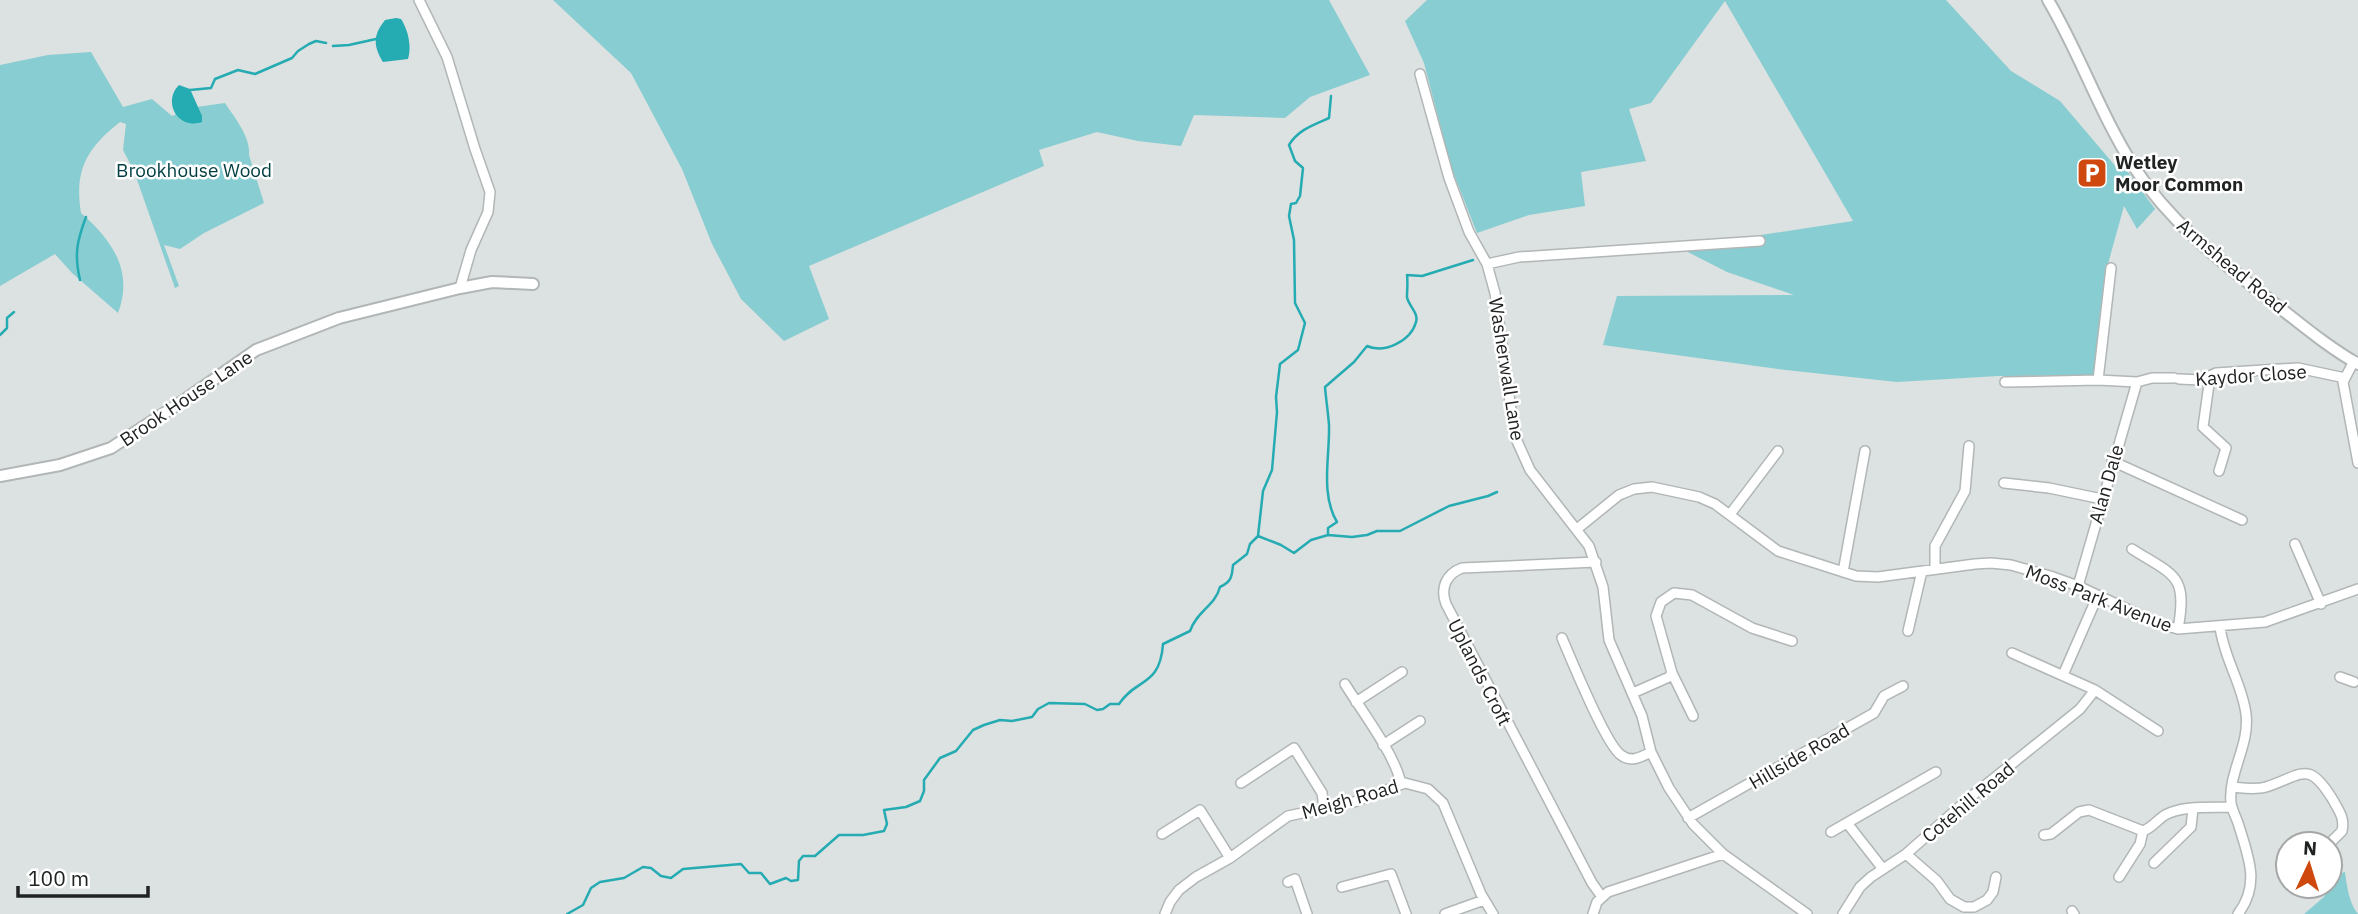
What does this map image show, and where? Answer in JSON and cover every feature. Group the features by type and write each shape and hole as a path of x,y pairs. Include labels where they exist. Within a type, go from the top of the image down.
{"street":[{"path":"419,0 447,57 491,192 488,212 471,250 460,288"},
{"name":"Armshead Road","path":"2049,0 2089,84 2133,165 2169,212 2195,240 2221,262 2325,343 2356,363"},
{"name":"Washerwall Lane","path":"1420,74 1449,178 1469,232 1487,264 1495,293 1517,441 1530,470 1577,529 1596,562 1603,587 1609,640 1633,692 1651,752 1688,818 1723,855 1807,914"},
{"path":"1487,264 1519,257 1760,241"},
{"path":"2098,380 2115,281 2111,268"},
{"name":"Brook House Lane","path":"0,476 60,465 111,448 256,350 339,318 492,282 533,284"},
{"path":"2356,363 2343,382 2358,463"},
{"name":"Kaydor Close","path":"2005,382 2137,382 2152,378 2201,380 2216,373 2298,368 2345,377"},
{"path":"2210,377 2203,427 2226,448 2219,471"},
{"name":"Alan Dale","path":"2078,586 2137,382"},
{"path":"1731,513 1777,451"},
{"path":"1843,572 1865,451"},
{"path":"1935,569 1936,546 1965,491 1966,452"},
{"path":"2112,461 2242,520"},
{"path":"2010,480 2102,499"},
{"name":"Moss Park Avenue","path":"1577,529 1626,491 1661,489 1715,503 1778,551 1856,576 1878,577 1991,563 2050,576 2078,586 2159,624 2178,629 2265,622 2358,589"},
{"path":"2295,544 2320,604"},
{"path":"2132,549 2171,574 2179,583 2183,601 2178,629"},
{"name":"Uplands Croft","path":"1596,562 1467,567 1450,575 1443,591 1446,604 1503,718 1591,883 1602,897"},
{"path":"1908,631 1922,570"},
{"path":"1693,716 1672,673 1656,616 1661,602 1674,593 1692,595 1752,628 1792,641"},
{"path":"2063,675 2098,595"},
{"path":"2220,627 2225,656 2242,695 2246,716 2246,732 2233,787 2232,807 2253,872 2251,888 2238,914"},
{"path":"1562,638 1615,751 1632,759 1651,752"},
{"path":"2012,653 2095,690 2158,731"},
{"path":"1356,702 1402,672"},
{"path":"1633,692 1672,673"},
{"path":"2340,677 2357,683"},
{"path":"1345,684 1383,745 1401,784"},
{"name":"Hillside Road","path":"1688,818 1874,713 1884,696 1903,686"},
{"name":"Cotehill Road","path":"1843,914 1860,887 1906,854 1972,796 2080,709 2095,690"},
{"path":"1383,745 1419,721"},
{"path":"1241,783 1294,748 1321,793 1324,807"},
{"path":"1831,832 1936,772"},
{"path":"2233,787 2258,789 2300,773 2314,776 2321,781 2343,817 2342,830"},
{"name":"Meigh Road","path":"1165,914 1179,890 1230,858 1287,816 1353,802 1410,783 1434,793 1443,803 1484,900 1493,914"},
{"path":"2119,877 2140,844 2143,831 2170,813 2232,807"},
{"path":"2154,863 2191,827 2193,809"},
{"path":"1162,834 1200,810 1230,858"},
{"path":"2049,835 2079,812 2089,810 2143,831"},
{"path":"1847,823 1884,869"},
{"path":"1906,854 1937,881 1950,899 1959,906 1974,907 1984,903 1998,883"},
{"path":"1592,914 1597,902 1612,890 1723,855"},
{"path":"2115,862 2125,867"},
{"path":"1342,887 1391,874 1406,914"},
{"path":"1288,881 1295,880 1307,914"},
{"path":"1445,914 1484,900"}],"green space":[{"path":"553,0 1329,0 1370,75 1310,97 1285,118 1194,115 1181,146 1138,141 1097,132 1039,150 1044,166 809,266 829,319 784,341 741,299 712,244 682,169 631,73"},
{"path":"1427,0 1946,0 2011,71 2060,101 2117,168 2120,171 2125,168 2155,209 2137,229 2124,206 2106,265 2095,375 1998,376 1897,382 1603,345 1617,296 1794,295 1727,272 1684,250 1762,246 1761,235 1853,221 1725,1 1651,103 1629,109 1646,161 1581,172 1585,206 1529,215 1477,233 1451,167 1424,63 1405,21"},
{"name":"Brookhouse Wood","path":"91,52 123,107 152,99 172,116 189,108 225,103 247,141 264,203 204,233 180,249 164,245 179,286 175,288 134,171 123,150 126,124 120,122 91,151 82,172 79,198 81,213 111,245 117,257 123,283 118,313 72,273 55,254 0,286 0,65 48,55"},
{"path":"2344,872 2350,900 2358,914 2304,914 2320,900 2344,900"}],"shaded area":[{"path":"401,19 407,33 410,49 408,59 383,62 377,51 376,36 385,20"},
{"path":"179,85 190,89 202,122 186,122 175,113 172,99"}],"waterway":[{"path":"333,46 376,39"},
{"path":"190,90 211,88 215,79 238,70 255,74 292,58 309,44 316,41 326,43"},
{"path":"1258,536 1263,491 1272,470 1280,364 1298,350 1305,323 1295,303 1294,240 1289,216 1291,204 1296,203 1300,196 1303,168 1295,161 1289,145 1301,132 1329,118 1331,96"},
{"path":"80,280 77,248 86,217"},
{"path":"1328,535 1328,528 1337,522 1327,487 1329,425 1325,387 1354,362 1367,346 1389,347 1409,335 1417,319 1407,297 1407,275 1422,276 1473,260"},
{"path":"0,335 7,328 7,318 14,312"},
{"path":"1258,536 1294,553 1311,540 1328,535 1352,537 1377,531 1400,531 1449,506 1497,492"},
{"path":"567,914 583,905 591,888 600,882 624,878 643,867 671,878 683,869 741,864 749,873 761,873 770,884 786,878 791,881 798,880 799,861 803,856 815,856 839,835 863,835 884,831 887,824 884,810 906,807 920,801 924,780 940,758 956,751 973,730 1000,720 1012,721 1032,717 1038,709 1049,703 1085,704 1097,710 1110,704 1119,704 1152,675 1161,658 1163,644 1190,631 1197,618 1218,594 1220,587 1230,579 1233,565 1247,554 1250,544 1258,536"}],"place":[{"name":"Wetley Moor Common","path":"2092,173"}]}
